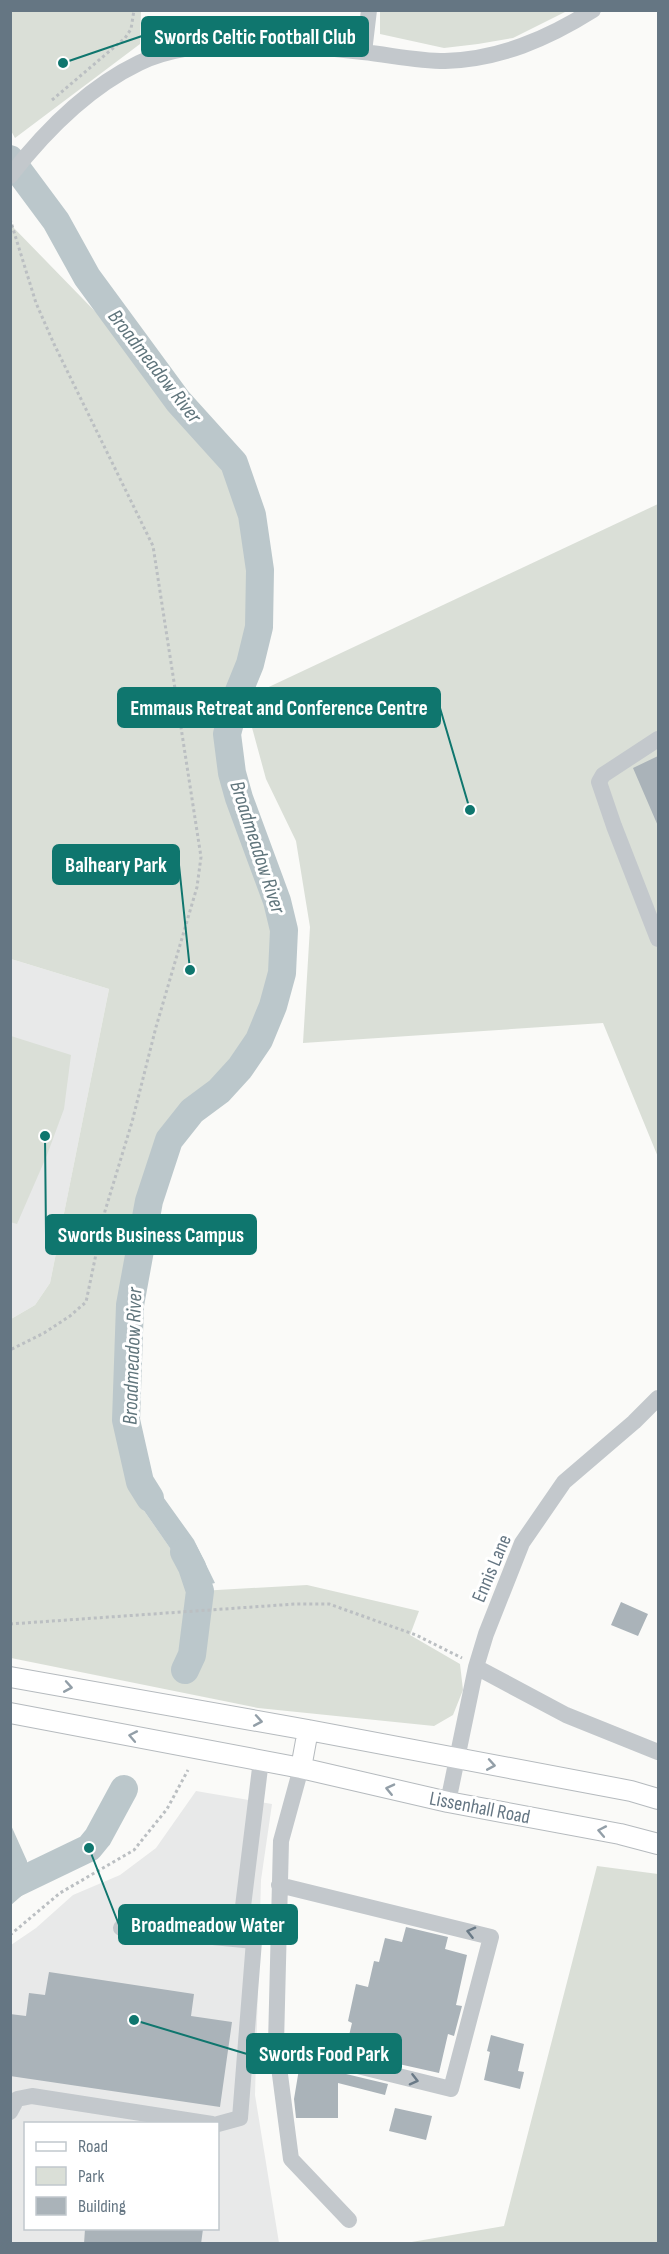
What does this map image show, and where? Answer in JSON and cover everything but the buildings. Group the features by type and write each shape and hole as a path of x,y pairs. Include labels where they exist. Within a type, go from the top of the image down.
{"main road":[{"path":"10,1677 308,1730 631,1791 658,1799"},
{"name":"Lissenhall Road","path":"10,1713 301,1768 448,1802 620,1834 658,1844"},
{"path":"301,1768 308,1730"}],"street":[{"path":"364,52 369,10"},
{"path":"10,176 33,147 94,90 140,62 163,54 234,44 364,52 410,59 444,61 478,58 535,42 562,30 593,10"},
{"path":"658,739 603,775 599,782 658,939"},
{"name":"Ennis Lane","path":"448,1802 476,1667 486,1634 522,1543 564,1482 634,1422 658,1398"},
{"path":"476,1667 566,1715 658,1752"},
{"path":"239,1940 261,1760"},
{"path":"301,1768 281,1841 276,2044 291,2159 349,2220"},
{"path":"276,2044 451,2089 491,1937 279,1885"},
{"path":"122,1929 254,1941 240,2118 219,2124"},
{"path":"10,2112 18,2099 32,2096 199,2122"}],"path":[{"path":"52,100 125,38 131,29 134,10"},
{"path":"10,219 36,303 153,546 201,857 197,887 105,1211 86,1302 44,1333 10,1350"},
{"path":"10,1624 295,1604 329,1604 416,1635 476,1667"},
{"path":"10,1935 60,1893 134,1850 167,1809 188,1770"}],"shaded area":[{"path":"11,959 109,989 50,1283 35,1305 11,1319"},
{"path":"144,1462 151,1480 194,1540 215,1583 197,1587 138,1502 126,1464"},
{"path":"196,1791 272,1804 261,1880 255,2095 279,2243 11,2244 11,1945 36,1928 73,1895 120,1875 156,1848"},
{"path":"10,1823 27,1861 27,1891 11,1905"}],"green space":[{"path":"380,10 567,11 513,38 444,48 380,34"},
{"path":"10,11 141,11 140,44 15,138 10,129"},
{"path":"11,225 119,336 229,476 240,503 252,563 253,600 244,661 227,703 223,734 226,780 247,845 277,918 268,994 261,1019 218,1076 184,1106 164,1134 143,1188 129,1258 122,1316 120,1446 138,1502 200,1591 307,1585 419,1611 410,1635 460,1664 463,1690 453,1715 434,1726 258,1708 11,1658 11,1319 35,1305 50,1283 109,989 11,959"},
{"path":"658,504 658,1157 603,1023 303,1043 310,927 296,841 266,779 251,724 256,693"},
{"path":"11,1036 71,1055 64,1109 17,1224 10,1222"},
{"path":"597,1866 658,1874 658,2243 406,2243 504,2226"}],"waterway":[{"name":"Broadmeadow River","path":"10,159 56,221 87,277 178,401 234,463 252,515 260,570 259,627 250,664 237,696 227,734 232,773 239,798 277,901 284,930 282,973 273,1006 259,1040 240,1068 219,1091 192,1111 169,1140 149,1201 130,1305 126,1420 140,1482 150,1498"},
{"path":"184,1552 200,1591 192,1655 185,1670"},
{"path":"10,1886 89,1848 98,1837 124,1789"}],"place":[{"name":"Swords Celtic Football Club","path":"63,63"},
{"name":"Emmaus Retreat and Conference Centre","path":"470,810"},
{"name":"Balheary Park","path":"190,970"},
{"name":"Swords Business Campus","path":"45,1136"},
{"name":"Broadmeadow Water","path":"89,1848"},
{"name":"Swords Food Park","path":"134,2020"}]}
